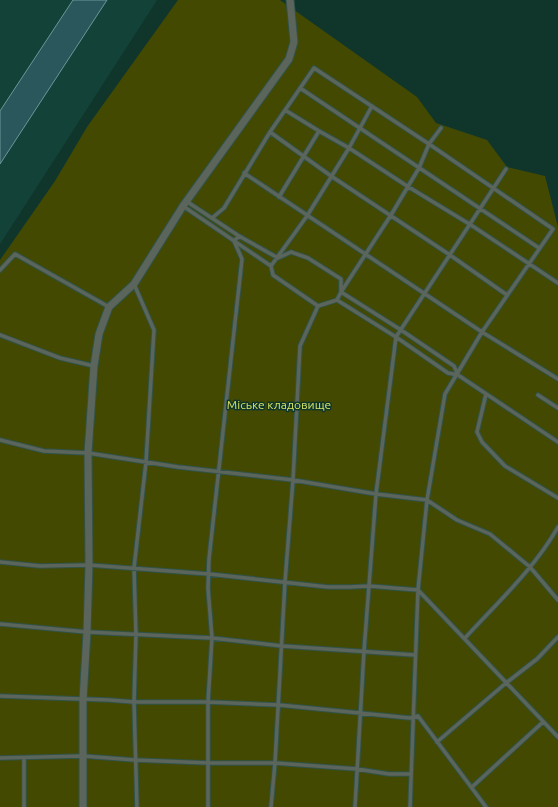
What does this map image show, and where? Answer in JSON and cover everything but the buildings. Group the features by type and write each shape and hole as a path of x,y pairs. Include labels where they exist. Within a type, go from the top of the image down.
{"street":[{"path":"82,807 83,700 89,565 88,453 94,366 99,334 109,307 134,284 184,204 289,59 294,42 290,0"}],"lane":[{"path":"212,218 224,208 270,132 314,68 429,144 553,229 528,263 482,332 458,375 445,394 427,500 418,590 410,774 410,807"},
{"path":"300,88 539,248"},
{"path":"271,266 307,216 349,148 372,106"},
{"path":"285,110 349,148 471,225 558,283"},
{"path":"337,300 340,292 419,168 429,144 441,128"},
{"path":"279,197 319,131"},
{"path":"270,132 331,176 391,214 507,295"},
{"path":"355,807 356,769 376,494 396,337 471,225 506,169"},
{"path":"244,173 482,332 558,379"},
{"path":"184,204 212,218 239,236 278,258"},
{"path":"184,204 271,266 273,275 318,306"},
{"path":"234,241 239,236"},
{"path":"208,807 208,702 212,638 208,588 209,558 242,259 234,241"},
{"path":"278,258 291,252 308,258 341,279 340,292"},
{"path":"0,270 15,254 109,307"},
{"path":"134,284 154,330 146,462 134,568 136,635 134,702 137,807"},
{"path":"340,292 401,330 454,366 458,375"},
{"path":"271,807 279,706 285,582 300,346 318,306 337,300 396,337 448,373 458,375 558,442"},
{"path":"0,335 60,358 94,366"},
{"path":"486,394 477,432 482,442 505,466 558,498"},
{"path":"538,395 558,408"},
{"path":"0,440 44,451 88,453 219,472 292,480 376,494 427,500 457,520 490,534 530,567 558,600"},
{"path":"465,638 530,567 549,543 558,527"},
{"path":"0,562 40,566 89,565 134,568 209,574 328,587 350,588 369,586 418,590 558,737"},
{"path":"0,624 87,632 212,638 282,646 415,655"},
{"path":"437,742 506,683 537,659 558,637"},
{"path":"0,696 134,702 208,702 279,706 410,718 418,716 486,807"},
{"path":"472,787 543,722"},
{"path":"0,758 83,756 135,760 275,763 356,769 389,774 410,774"},
{"path":"24,758 24,807"}],"shaded area":[{"path":"0,0 157,0 0,244"}],"green space":[{"name":"Міське кладовище","path":"178,0 280,0 417,97 436,123 487,140 507,167 545,176 558,227 558,807 0,807 0,260 55,181 87,127"}]}
